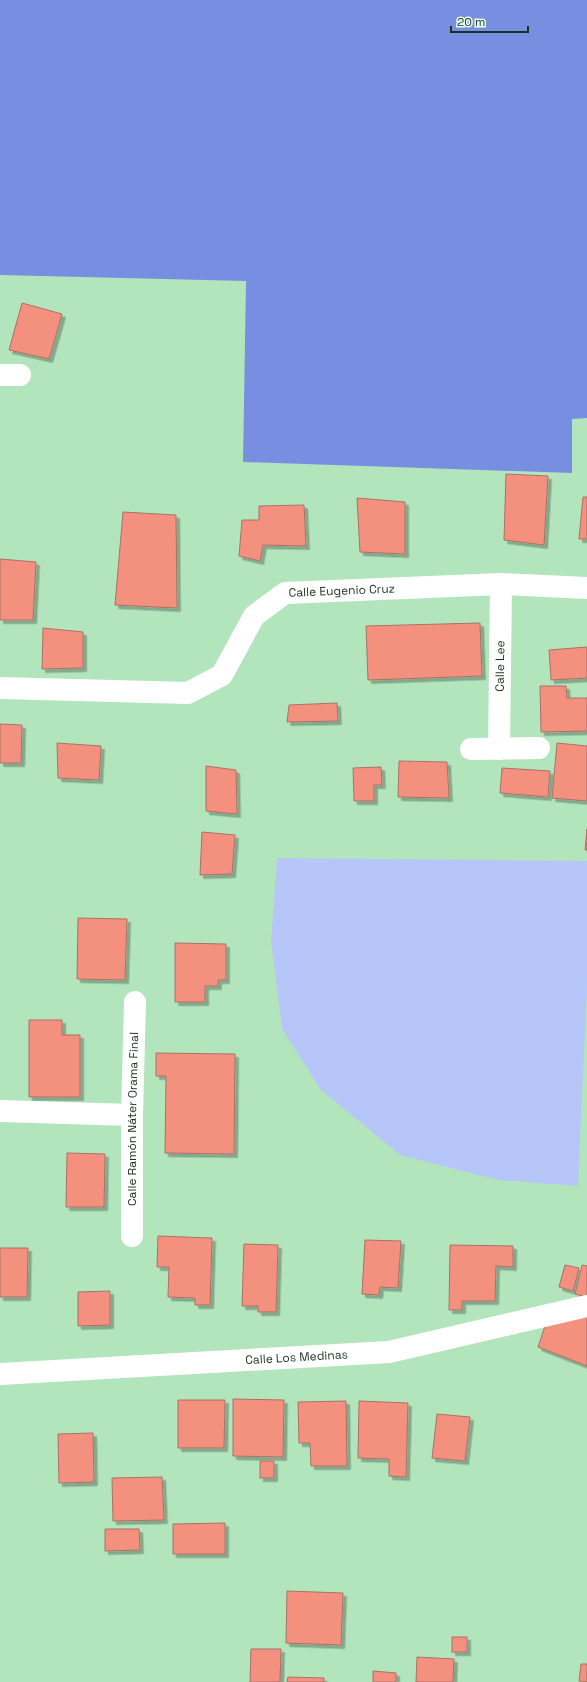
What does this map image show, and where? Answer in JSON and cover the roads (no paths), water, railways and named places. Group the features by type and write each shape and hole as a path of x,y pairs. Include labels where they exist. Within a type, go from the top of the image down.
{"street":[{"name":"Calle Eugenio Cruz","path":"0,688 188,693 222,675 254,616 285,593 501,584 587,588"},
{"name":"Calle Lee","path":"499,749 501,584"},
{"path":"472,749 539,748"},
{"name":"Calle Ramón Náter Orama Final","path":"132,1236 132,1115 135,1002"},
{"path":"0,1111 132,1115"},
{"name":"Calle Los Medinas","path":"0,1374 389,1352 587,1306"}]}
